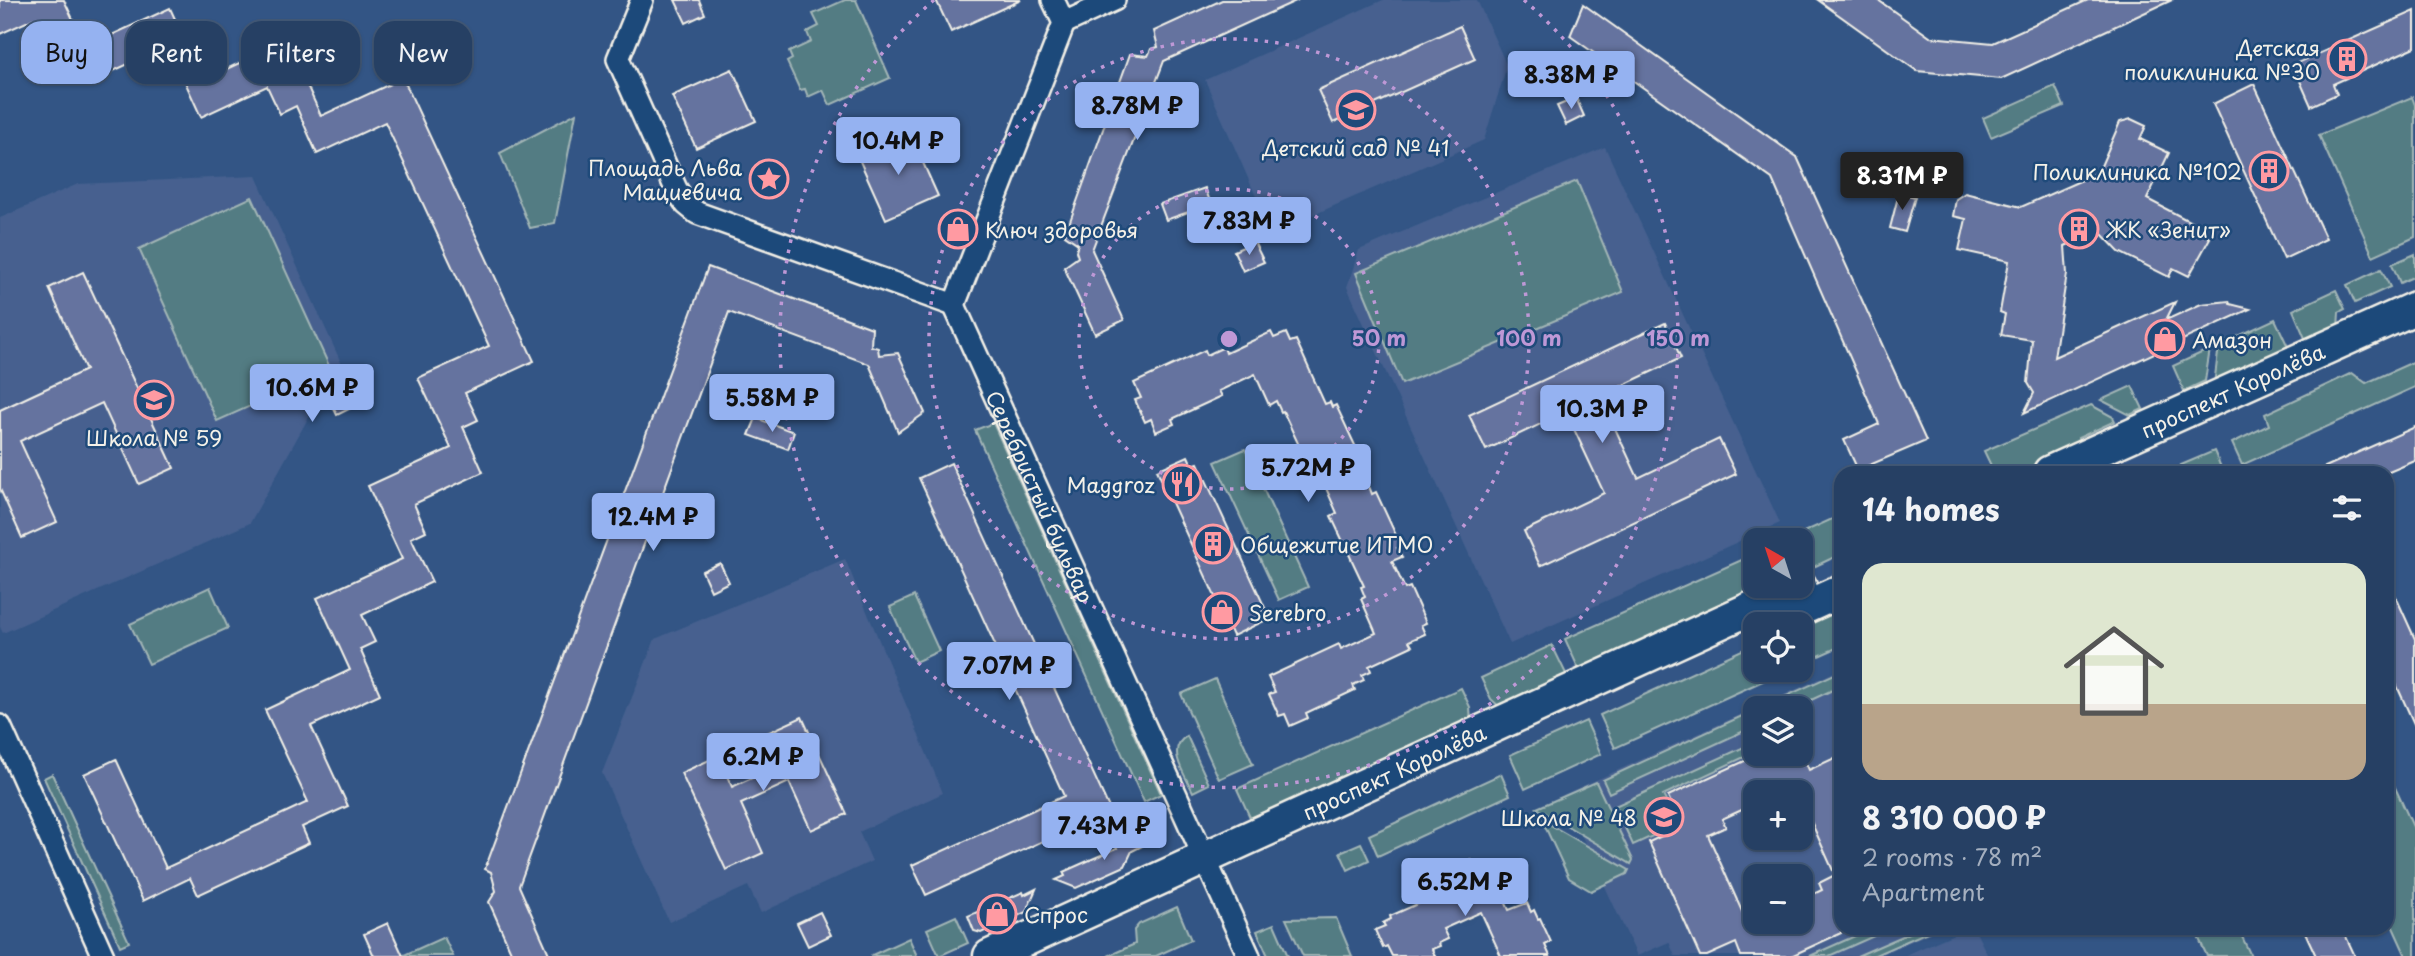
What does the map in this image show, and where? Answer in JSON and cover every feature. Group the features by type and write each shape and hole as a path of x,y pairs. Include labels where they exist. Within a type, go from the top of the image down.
{"street":[{"path":"642,0 618,58 676,189 686,204 697,213 954,305 1063,23 1114,0"},
{"path":"1053,0 1063,23"},
{"name":"Серебристый бульвар","path":"954,305 1249,956"},
{"name":"проспект Королёва","path":"2063,466 2415,308"},
{"name":"проспект Королёва","path":"2114,466 2415,331"},
{"name":"проспект Королёва","path":"1813,580 1834,571"},
{"path":"1795,612 1834,594"},
{"name":"проспект Королёва","path":"1040,956 1209,867 1775,598"},
{"name":"проспект Королёва","path":"990,956 1209,867 1743,635"},
{"path":"0,726 103,956"}],"shaded area":[{"name":"Детский сад № 41","path":"1383,0 1477,0 1507,66 1484,140 1272,233 1205,80"},
{"path":"1605,147 1780,523 1769,528 1743,528 1743,540 1510,644 1347,287 1359,250"},
{"name":"Школа № 59","path":"256,176 344,369 304,388 311,413 250,523 3,633 0,627 0,218 78,184"},
{"path":"845,559 943,793 859,832 872,861 761,913 748,886 669,922 602,773 655,639"},
{"name":"Школа № 48","path":"1834,672 1834,935 1925,935 1878,956 1675,956 1669,942 1637,956 1563,795 1743,713 1743,766 1813,766 1813,696 1781,696"},
{"path":"1952,935 1978,935 1988,956 1903,956"}],"green space":[{"path":"845,0 856,0 890,78 830,105 823,90 808,97 805,89 800,90 787,62 792,59 789,52 811,42 807,32 819,26 813,14"},
{"path":"2055,86 2064,106 1991,137 1983,118"},
{"path":"2412,97 2415,105 2415,237 2373,256 2319,135"},
{"path":"576,113 555,223 530,228 500,153"},
{"path":"1577,181 1623,292 1402,384 1356,273"},
{"path":"252,197 331,370 217,421 139,249"},
{"path":"2415,254 2415,276 2400,283 2392,264"},
{"path":"2381,269 2390,287 2355,303 2347,285"},
{"path":"2336,290 2345,309 2339,312 2338,329 2307,343 2293,310"},
{"path":"2275,319 2290,351 2214,385 2219,345"},
{"path":"2210,349 2205,381 2184,391 2173,366"},
{"path":"2415,361 2415,387 2242,465 2232,443 2269,425 2265,414 2352,373 2366,383"},
{"path":"2132,386 2143,409 2130,415 2101,400"},
{"path":"2091,405 2113,417 2115,421 2078,438 2080,446 2033,466 1991,466 1984,451"},
{"path":"993,423 1161,794 1144,802 975,430"},
{"path":"1245,449 1308,587 1279,600 1215,462"},
{"path":"2214,451 2220,466 2182,466"},
{"path":"1834,518 1834,557 1813,567 1812,528"},
{"path":"1743,559 1743,598 1746,598 1581,674 1565,639"},
{"path":"210,587 228,628 149,664 130,624"},
{"path":"914,596 939,651 915,662 890,607"},
{"path":"1834,609 1834,649 1813,659 1813,619"},
{"path":"1552,645 1569,680 1503,710 1491,699 1481,678"},
{"path":"1743,649 1743,682 1761,682 1615,748 1600,715"},
{"path":"1834,674 1834,689 1813,699 1813,696 1786,696"},
{"path":"1215,679 1253,764 1219,779 1181,694"},
{"path":"1461,688 1470,707 1471,724 1253,824 1237,789"},
{"path":"1743,716 1743,732 1609,793 1603,780"},
{"path":"1586,721 1601,754 1525,789 1510,755"},
{"path":"1187,736 1209,784 1193,792 1177,755 1181,741"},
{"path":"1743,747 1743,758 1663,795 1677,825 1633,845 1615,806"},
{"path":"52,774 129,942 120,946 44,778"},
{"path":"1501,774 1510,795 1378,856 1369,835"},
{"path":"1596,782 1633,860 1631,864 1537,808"},
{"path":"2394,785 2415,831 2415,956 2406,956 2394,929"},
{"path":"1542,820 1629,870 1627,874 1591,891 1569,878"},
{"path":"1361,843 1369,860 1348,870 1340,852"},
{"path":"1177,907 1191,940 1156,956 1108,956 1135,944 1134,930 1139,924"},
{"path":"956,916 968,943 939,956 927,929"},
{"path":"1336,918 1352,956 1303,956 1286,919"},
{"path":"1274,924 1288,956 1268,956 1257,931"},
{"path":"1857,935 1876,935 1829,956 1810,956"},
{"path":"1905,935 1921,935 1873,956 1857,956"},
{"path":"2197,935 2241,935 2251,956 2207,956"},
{"path":"444,937 453,956 402,956"},
{"path":"909,938 917,956 870,956"}],"building":[{"path":"0,0 64,0 74,21 21,21 21,24 0,34"},
{"path":"675,0 699,0 705,14 686,23"},
{"path":"936,0 1021,0 951,32"},
{"path":"1222,0 1298,0 1164,61 1092,250 1124,320 1095,334 1064,267 1078,257 1078,244 1065,235 1130,54 1148,56 1151,49 1158,47 1154,31"},
{"path":"1818,0 1878,0 1930,37 1993,43 2088,0 2172,0 2001,79 1917,71"},
{"path":"1583,4 1797,157 1926,441 1867,466 1856,466 1844,440 1879,424 1772,179 1570,36"},
{"path":"170,8 176,21 142,21"},
{"name":"Детская поликлиника №30","path":"2415,11 2415,47 2333,84 2337,94 2311,106 2293,65"},
{"path":"1460,26 1475,59 1333,123 1318,90"},
{"path":"126,28 126,65 112,72 112,35"},
{"path":"241,62 241,84 306,84 321,116 390,84 406,84 534,361 465,393 478,420 463,427 483,472 414,504 426,531 411,538 432,582 362,615 375,642 360,649 380,694 311,726 348,806 302,827 309,843 198,895 190,878 143,901 84,774 116,759 166,868 308,802 265,710 350,670 317,598 402,559 368,486 451,448 418,378 489,346 385,122 317,154 296,106 280,114 267,86 201,117 186,84 227,84 227,69"},
{"path":"732,69 756,121 696,148 672,96"},
{"name":"Поликлиника №102","path":"2254,84 2326,239 2284,259 2213,104"},
{"path":"1576,98 1584,116 1566,125 1557,106"},
{"name":"ЖК «Зенит»","path":"2131,119 2146,126 2140,139 2169,153 2147,199 2193,223 2191,228 2210,238 2189,276 2173,268 2169,277 2119,252 2099,231 2065,246 2067,274 2054,357 2175,302 2166,320 2201,304 2229,301 2230,304 2250,309 2024,413 2034,393 2028,383 2032,340 2001,335 2005,314 2000,312 2009,261 1959,250 1966,219 1953,216 1956,199 1965,193 2021,207 2098,173 2120,122"},
{"path":"911,136 938,196 886,219 859,159"},
{"path":"1205,188 1211,204 1166,220 1160,204"},
{"path":"1899,193 1915,197 1905,232 1890,228"},
{"path":"1254,242 1264,262 1243,271 1234,251"},
{"path":"708,267 872,328 871,346 878,348 879,355 898,353 925,413 898,432 869,364 729,312 519,886 550,956 513,956 489,902 496,891 491,872 485,869"},
{"path":"83,272 174,468 139,484 102,403 20,441 57,522 22,538 0,489 0,410 86,370 49,288"},
{"path":"1665,323 1681,358 1600,396 1638,478 1719,439 1736,474 1540,566 1524,531 1604,493 1566,412 1486,450 1469,415"},
{"path":"1271,332 1274,338 1286,333 1290,342 1296,340 1325,404 1330,402 1332,407 1336,405 1361,458 1357,460 1372,494 1376,492 1401,546 1397,548 1402,557 1392,561 1405,589 1410,587 1426,623 1421,625 1425,634 1409,641 1412,646 1369,666 1371,671 1362,675 1364,680 1353,685 1355,690 1306,713 1308,718 1290,726 1285,714 1279,716 1269,694 1275,692 1268,677 1339,644 1341,649 1376,633 1361,599 1365,597 1361,587 1364,586 1331,516 1337,513 1322,479 1316,482 1283,411 1281,412 1276,401 1269,405 1255,374 1219,391 1222,396 1172,419 1174,424 1156,432 1151,419 1145,422 1135,400 1141,398 1134,383 1205,350 1207,355 1224,347 1226,353"},
{"path":"346,387 355,406 337,415 327,395"},
{"path":"756,418 794,432 788,449 749,435"},
{"path":"2415,427 2415,461 2394,470 2394,466 2327,466"},
{"name":"Общежитие ИТМО","path":"1188,456 1192,465 1198,463 1266,610 1260,613 1264,621 1233,636 1157,470"},
{"path":"951,463 1110,810 926,895 912,865 1064,796 919,478"},
{"path":"720,563 729,582 711,591 702,571"},
{"path":"2394,592 2415,639 2415,726 2394,680"},
{"path":"802,717 847,814 811,830 789,782 741,804 763,853 726,870 681,773 718,756 732,787 781,765 767,733"},
{"path":"1834,758 1834,873 1813,826 1813,780 1743,780 1743,809 1722,819 1726,827 1708,835 1743,914 1743,934 1813,934 1813,894 1822,890 1819,883 1834,876 1834,935 1837,935 1791,956 1741,956 1736,943 1707,956 1700,956 1649,842 1681,827 1668,796 1743,762 1743,766 1807,766 1809,770"},
{"path":"1134,828 1142,846 1132,851 1125,866 1076,888 1056,880 1065,876 1063,872 1117,848 1113,838"},
{"path":"1471,860 1475,868 1484,864 1491,878 1494,877 1509,910 1527,903 1531,912 1534,910 1551,942 1545,945 1550,956 1501,956 1481,912 1443,929 1448,939 1432,949 1435,956 1392,956 1387,946 1383,948 1375,930 1385,926 1383,923 1391,919 1390,916 1438,895 1432,882 1448,875 1447,871"},
{"name":"Спрос","path":"1036,889 1026,912 981,933 974,931 968,916"},
{"path":"820,912 831,935 808,946 797,923"},
{"path":"388,923 403,956 374,956 364,934"},
{"path":"2306,935 2345,935 2355,956 2316,956"}],"place":[{"name":"Детская поликлиника №30","path":"2347,59"},
{"name":"Детский сад № 41","path":"1356,110"},
{"name":"Поликлиника №102","path":"2269,171"},
{"name":"Площадь Льва Мациевича","path":"769,179"},
{"name":"Ключ здоровья","path":"958,229"},
{"name":"ЖК «Зенит»","path":"2079,229"},
{"name":"Амазон","path":"2165,339"},
{"name":"Школа № 59","path":"154,400"},
{"name":"Maggroz","path":"1182,484"},
{"name":"Общежитие ИТМО","path":"1213,544"},
{"name":"Serebro","path":"1222,612"},
{"name":"Школа № 48","path":"1664,817"},
{"name":"Спрос","path":"997,914"}]}
